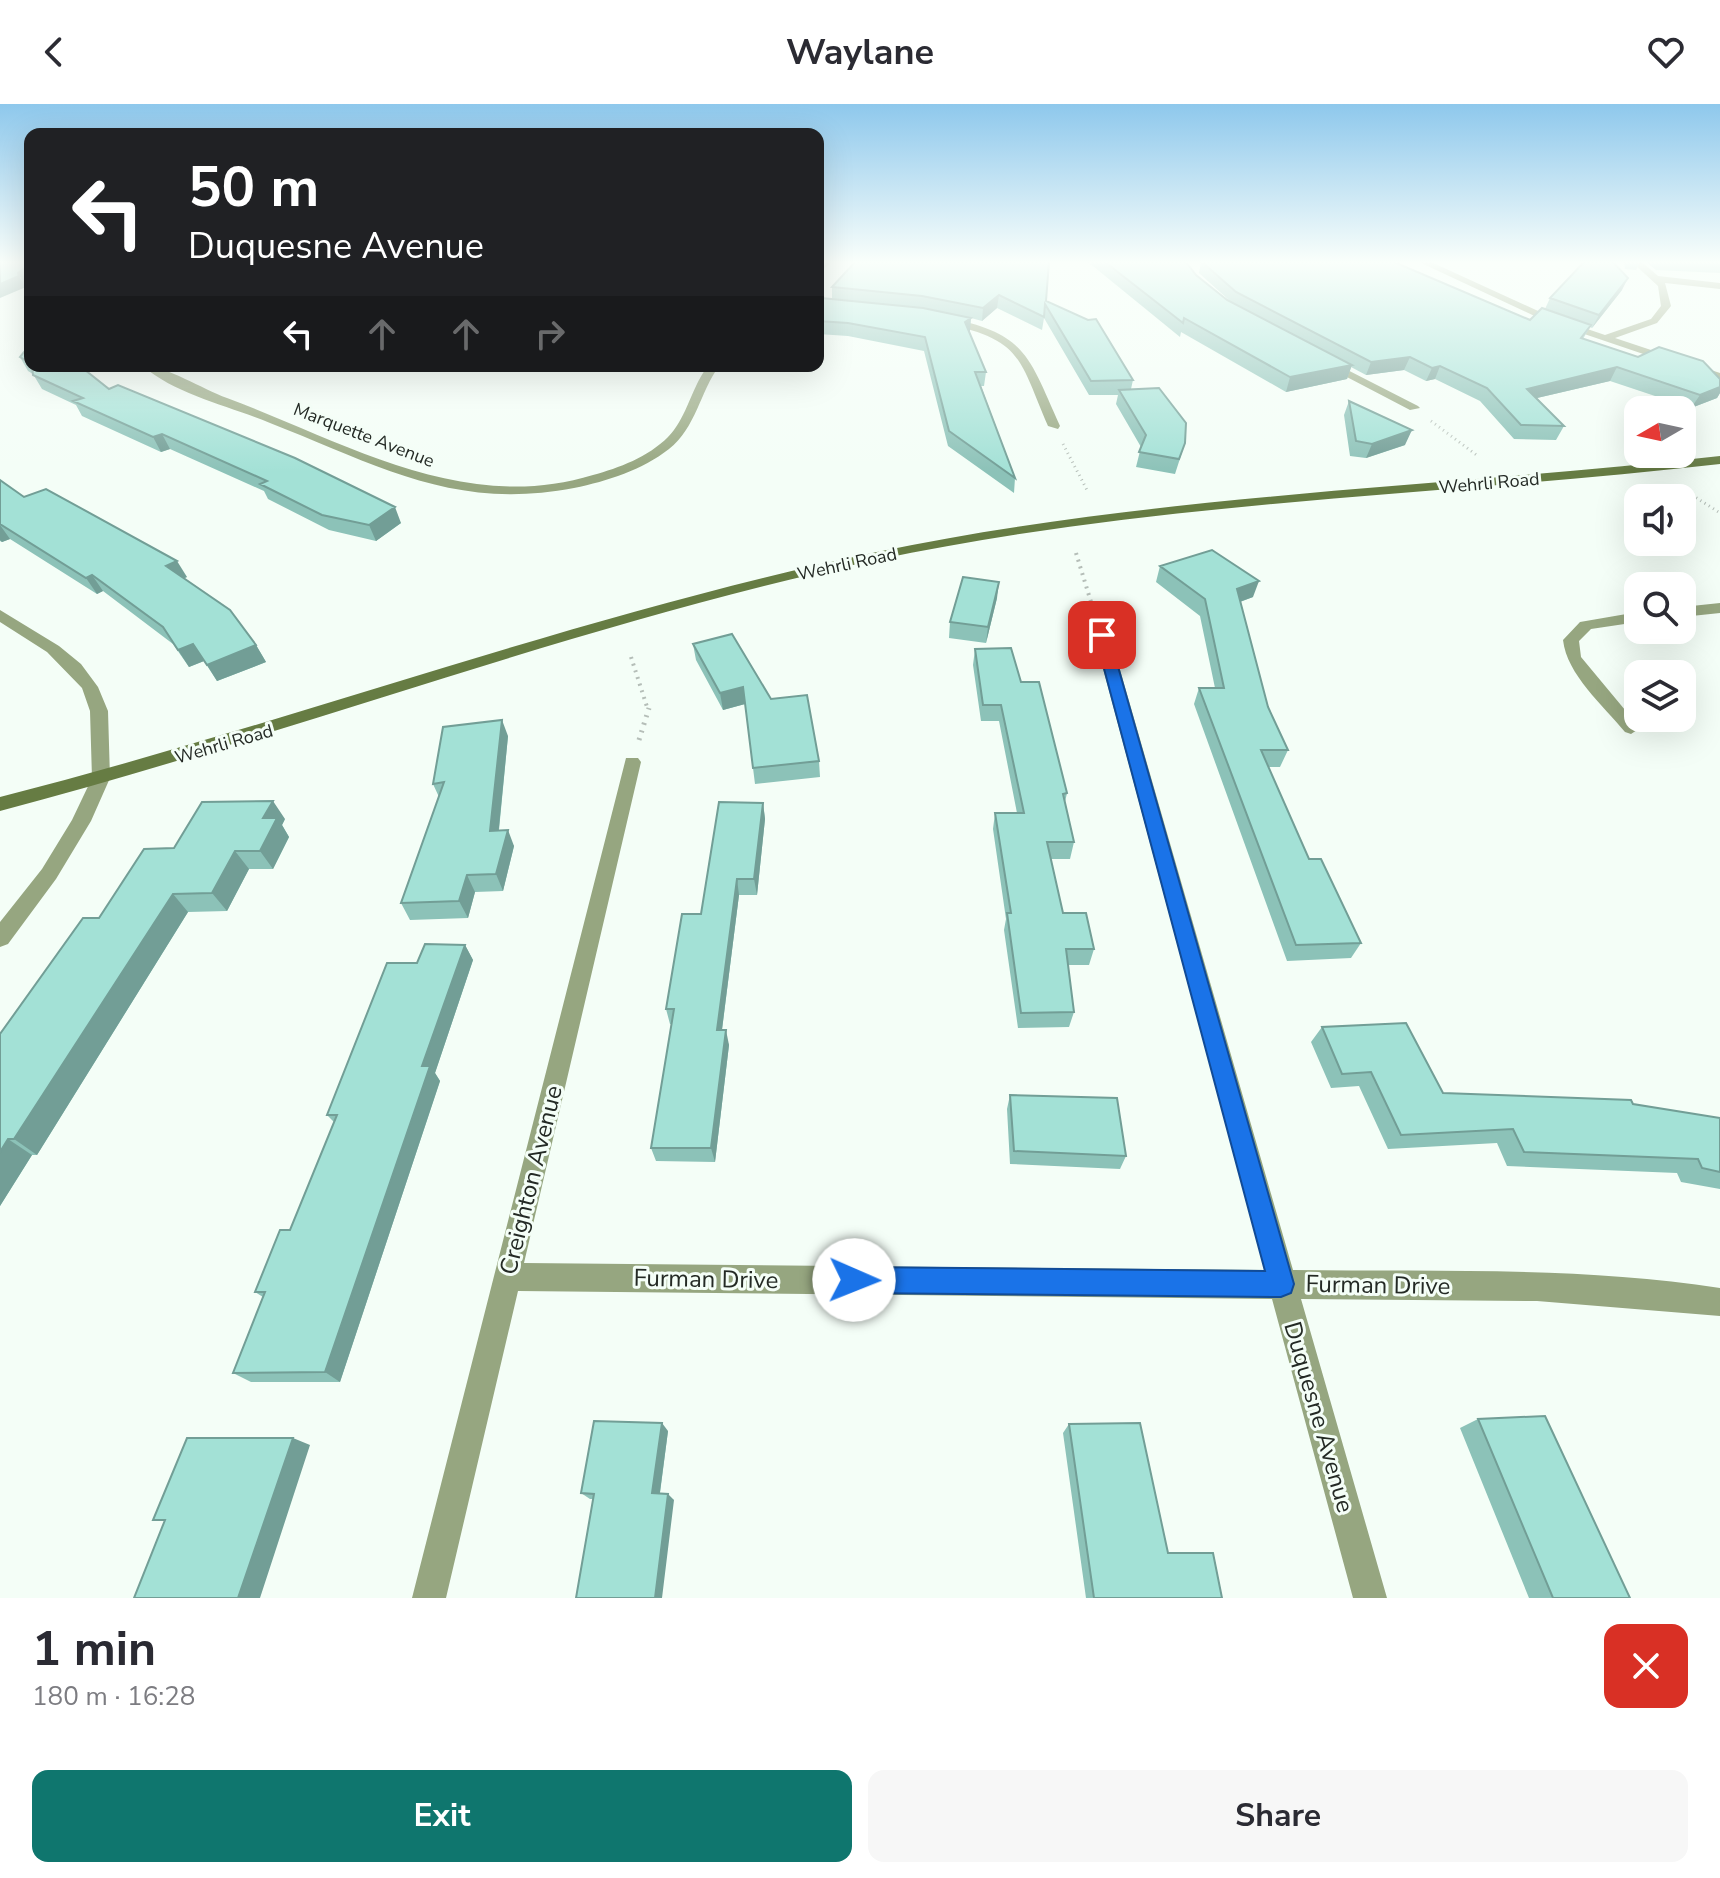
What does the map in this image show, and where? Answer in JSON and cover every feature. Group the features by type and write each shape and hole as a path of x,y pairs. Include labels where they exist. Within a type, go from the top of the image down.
{"street":[{"path":"992,332 1012,343 1054,426"},
{"path":"1583,332 1720,377"},
{"path":"1602,339 1630,332"},
{"path":"1311,353 1414,408"},
{"name":"Marquette Avenue","path":"162,372 421,479 489,490 575,483 650,457 682,431 697,394 710,372"},
{"name":"Wehrli Road","path":"0,804 316,718 525,650 687,602 879,556 1066,523 1173,509 1600,474 1720,460"},
{"path":"1696,611 1720,608"},
{"path":"0,615 53,649 75,668 90,687 99,711 101,778 81,821 49,874 0,938"},
{"path":"1624,619 1586,625 1571,640 1573,657 1624,720"},
{"name":"Duquesne Avenue","path":"1102,635 1370,1598"},
{"name":"Creighton Avenue","path":"429,1598 632,762"},
{"name":"Furman Drive","path":"508,1277 1537,1287 1720,1302"}],"path":[{"path":"1414,408 1478,456"},
{"path":"1054,426 1087,490"},
{"path":"1696,498 1720,513"},
{"path":"1076,553 1102,635"},
{"path":"631,657 649,707 632,762"}],"building":[{"path":"896,332 969,332 986,372 975,372 1015,478 949,431 925,337"},
{"path":"1062,332 1104,332 1133,380 1091,381"},
{"path":"1209,332 1288,332 1352,365 1290,377"},
{"path":"1313,332 1586,332 1581,338 1638,357 1659,347 1703,361 1720,379 1720,387 1700,395 1617,367 1527,389 1564,426 1521,425 1487,388 1440,366 1432,368 1410,357 1371,362"},
{"path":"33,372 88,372 109,389 118,385 295,458 395,507 369,525 322,515 260,484 267,481 162,434 153,437 73,401 83,398 33,375"},
{"path":"1159,388 1186,423 1185,443 1179,459 1139,452 1146,435 1119,390"},
{"path":"1349,401 1412,430 1372,444 1356,441"},
{"path":"0,480 24,497 46,489 177,561 166,566 230,610 256,645 207,665 193,644 178,650 163,627 92,575 86,578 0,524"},
{"path":"1212,550 1259,581 1237,589 1268,707 1288,750 1261,750 1309,859 1321,859 1361,943 1296,945 1199,688 1224,688 1205,599 1160,566"},
{"path":"963,577 999,582 988,627 950,622"},
{"path":"732,634 771,699 807,695 819,761 753,768 743,687 720,693 693,644"},
{"path":"1011,648 1021,682 1039,682 1067,793 1063,794 1074,842 1047,842 1063,913 1086,913 1094,949 1066,949 1074,1012 1021,1013 1007,913 1011,913 995,813 1024,813 1001,705 983,705 975,649"},
{"path":"502,720 490,831 508,830 496,874 467,875 459,901 401,903 444,782 433,784 443,727"},
{"path":"273,801 263,818 277,818 260,851 235,851 212,893 173,894 14,1139 8,1139 0,1152 0,1034 83,918 99,918 144,849 174,848 202,802"},
{"path":"719,802 763,803 754,879 737,879 717,1030 726,1030 711,1148 651,1148 674,1009 666,1009 682,914 701,914"},
{"path":"425,944 465,945 422,1066 430,1066 325,1372 233,1373 265,1292 255,1292 280,1230 290,1230 337,1115 327,1115 387,963 417,963"},
{"path":"1406,1023 1443,1093 1631,1100 1633,1104 1720,1118 1720,1172 1702,1168 1698,1159 1524,1152 1513,1129 1401,1135 1371,1072 1342,1074 1322,1027"},
{"path":"1010,1095 1117,1098 1126,1156 1014,1151"},
{"path":"1545,1416 1630,1598 1553,1598 1478,1419"},
{"path":"594,1421 662,1423 652,1493 668,1494 655,1598 576,1598 594,1494 581,1493"},
{"path":"1140,1423 1168,1553 1213,1553 1222,1598 1094,1598 1069,1424"},
{"path":"187,1438 293,1438 238,1598 134,1598 165,1520 153,1520"}],"route":[{"path":"854,1280 1281,1284 1102,635"}]}
